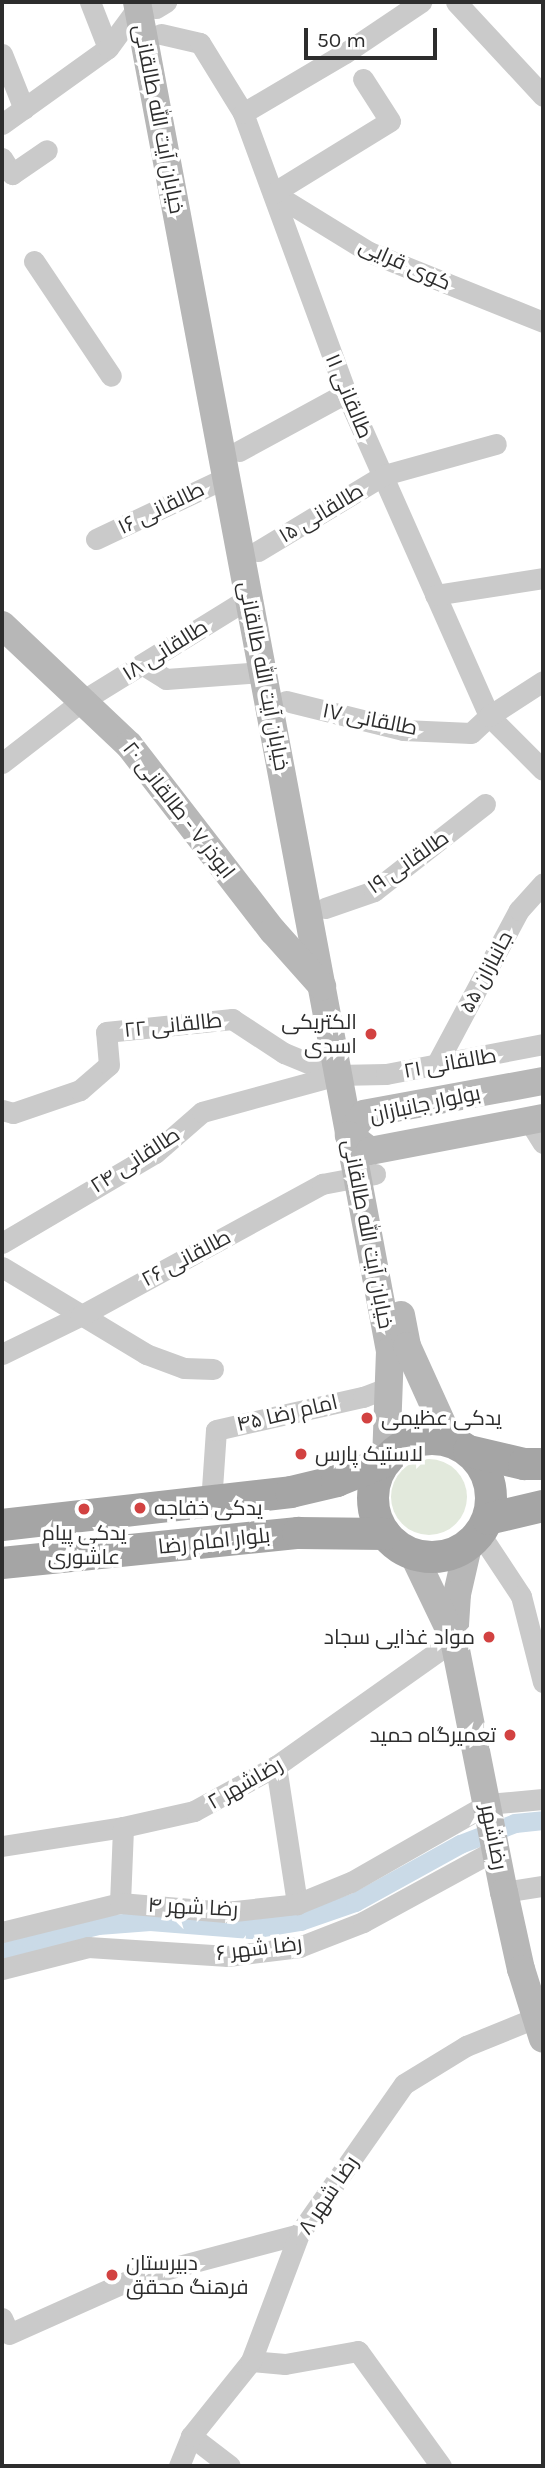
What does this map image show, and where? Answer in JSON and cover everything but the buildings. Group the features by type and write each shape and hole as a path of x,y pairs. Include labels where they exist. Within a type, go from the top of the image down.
{"main road":[{"name":"خیابان آیت الله طالقانی","path":"152,9 344,1007 346,1075"},
{"name":"خیابان آیت الله طالقانی","path":"152,9 226,477 322,987 363,1150 398,1349"},
{"name":"ابوذر ۷ - طالقانی ۲۰","path":"2,625 129,744 273,932 322,987 344,1007"},
{"name":"بولوار جانبازان","path":"363,1150 452,1097 543,1081"},
{"path":"452,1097 458,1134"},
{"name":"بولوار جانبازان","path":"363,1150 458,1134 538,1127"},
{"path":"386,1461 389,1387 398,1349"},
{"path":"398,1349 459,1446 479,1462 489,1482 491,1504 457,1594 454,1636"},
{"path":"543,1464 524,1464 459,1446 422,1440 396,1451 386,1461 377,1478 373,1497 376,1517 385,1534 397,1546 412,1554 432,1558 451,1555 479,1533 543,1506"},
{"name":"بلوار امام رضا","path":"2,1525 291,1492 337,1481 386,1461"},
{"path":"291,1492 304,1511 298,1533"},
{"name":"بلوار امام رضا","path":"2,1563 298,1533 385,1534"},
{"path":"412,1554 454,1636"},
{"name":"رضاشهر","path":"454,1636 497,1849 503,1892 539,2029"}],"street":[{"path":"90,2 108,48"},
{"path":"243,113 345,53 421,2"},
{"path":"456,2 543,96"},
{"path":"2,124 108,48 152,9"},
{"name":"طالقانی ۱۱","path":"152,9 200,43 243,113 346,393 489,716 543,770"},
{"path":"2,54 24,109"},
{"path":"273,193 390,121 363,79"},
{"path":"2,158 12,174 47,150"},
{"name":"کوی قرایی","path":"273,193 369,252 543,322"},
{"path":"34,261 111,376"},
{"path":"239,451 346,393"},
{"name":"طالقانی ۱۵","path":"258,551 384,475 496,444"},
{"name":"طالقانی ۱۶","path":"96,539 226,477"},
{"path":"435,595 543,578"},
{"name":"طالقانی ۱۸","path":"2,763 82,701 249,598"},
{"path":"142,664 166,679 263,672"},
{"name":"طالقانی ۱۷","path":"286,701 403,730 471,733 489,716 543,681"},
{"name":"طالقانی ۱۹","path":"325,908 374,891 485,804"},
{"name":"جانبازان ۵۵","path":"435,1067 519,910 543,883"},
{"name":"طالقانی ۲۲","path":"2,1110 13,1113 80,1090 109,1065 106,1032 232,1018 284,1053 346,1075"},
{"name":"طالقانی ۲۱","path":"346,1075 435,1067 543,1044"},
{"name":"طالقانی ۲۴","path":"2,1242 155,1153 202,1112 346,1075"},
{"name":"طالقانی ۲۶","path":"2,1354 80,1316 322,1184 363,1150"},
{"path":"2,1266 80,1316 163,1362 184,1368 213,1369"},
{"name":"امام رضا ۴۵","path":"211,1503 216,1430 363,1397 389,1387"},
{"path":"479,1533 521,1596 543,1682"},
{"name":"رضاشهر ۲","path":"2,1846 123,1827 194,1811 276,1766 454,1636"},
{"path":"276,1766 298,1904"},
{"path":"488,1804 543,1799"},
{"name":"رضا شهر ۴","path":"2,1932 120,1903 226,1912 298,1904 351,1882 488,1804"},
{"path":"120,1903 123,1827"},
{"name":"رضا شهر ۶","path":"2,1969 88,1947 228,1956 299,1947 363,1922 497,1849"},
{"path":"503,1892 543,1886"},
{"name":"رضا شهر ۸","path":"179,2466 191,2436 251,2361 299,2234 404,2084 466,2046 539,2029"},
{"path":"5,2326 134,2278 299,2234"},
{"path":"251,2361 285,2364 358,2351 441,2466"},
{"path":"191,2436 230,2466"}],"shaded area":[{"path":"429,1459 443,1462 456,1470 464,1483 467,1497 464,1511 456,1524 443,1532 429,1535 415,1532 402,1524 394,1511 391,1497 394,1483 402,1470 415,1462"}],"waterway":[{"path":"2,1949 98,1925 150,1921 251,1929 300,1921 355,1902 460,1844 515,1823 543,1820"}],"place":[{"name":"الکتریکی اسدی","path":"371,1034"},
{"name":"یدکی عظیمی","path":"367,1418"},
{"name":"لاستیک پارس","path":"301,1454"},
{"name":"یدکی خفاجه","path":"140,1508"},
{"name":"یدکی پیام عاشوری","path":"84,1509"},
{"name":"مواد غذایی سجاد","path":"489,1637"},
{"name":"تعمیرگاه حمید","path":"510,1735"},
{"name":"دبیرستان فرهنگ محقق","path":"112,2275"}]}
